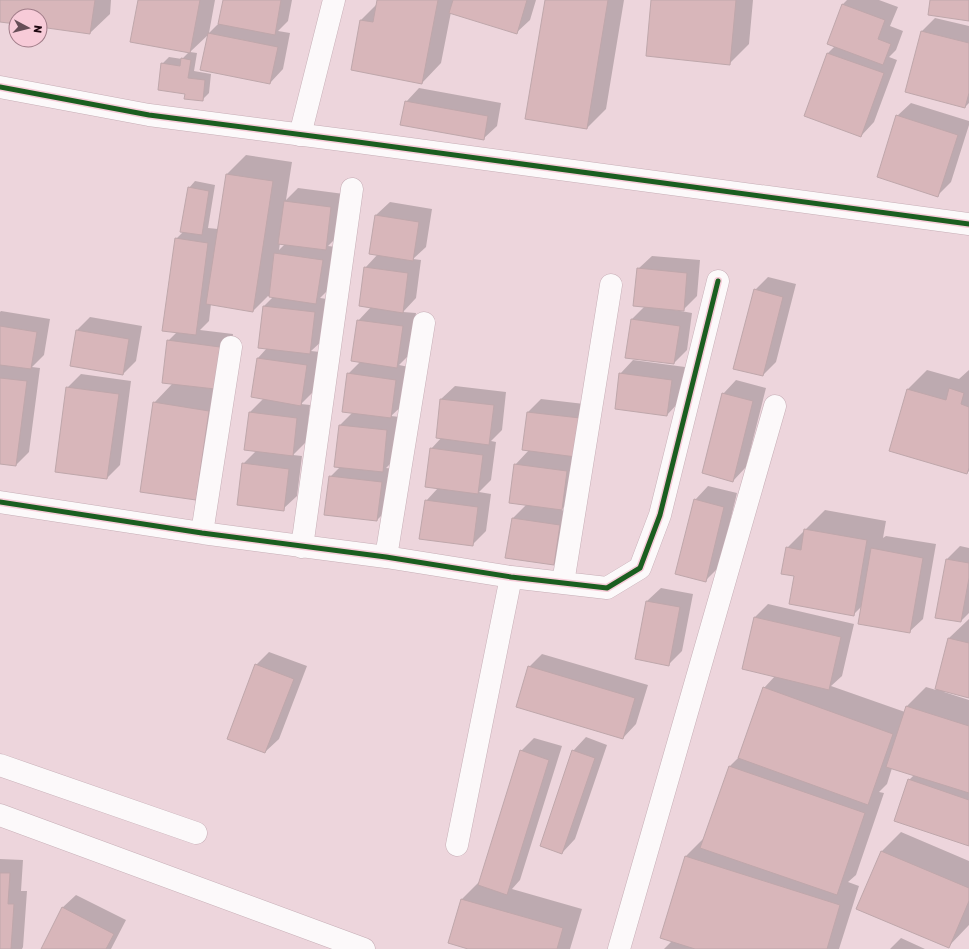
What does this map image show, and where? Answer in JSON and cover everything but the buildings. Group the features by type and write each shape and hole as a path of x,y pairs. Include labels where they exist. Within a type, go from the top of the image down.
{"street":[{"path":"300,135 334,0"},
{"path":"0,87 149,115 969,224"},
{"path":"302,547 352,189"},
{"path":"0,502 202,533 386,557 511,577 607,588 640,568 660,515 718,281"},
{"path":"563,583 611,285"},
{"path":"386,557 424,323"},
{"path":"202,533 231,347"},
{"path":"619,949 775,406"},
{"path":"457,845 511,577"},
{"path":"0,765 196,833"},
{"path":"0,815 364,949"}],"cycle path":[{"path":"0,87 149,115 969,224"},
{"path":"0,502 202,533 386,557 511,577 607,588 640,568 660,515 718,281"}]}
